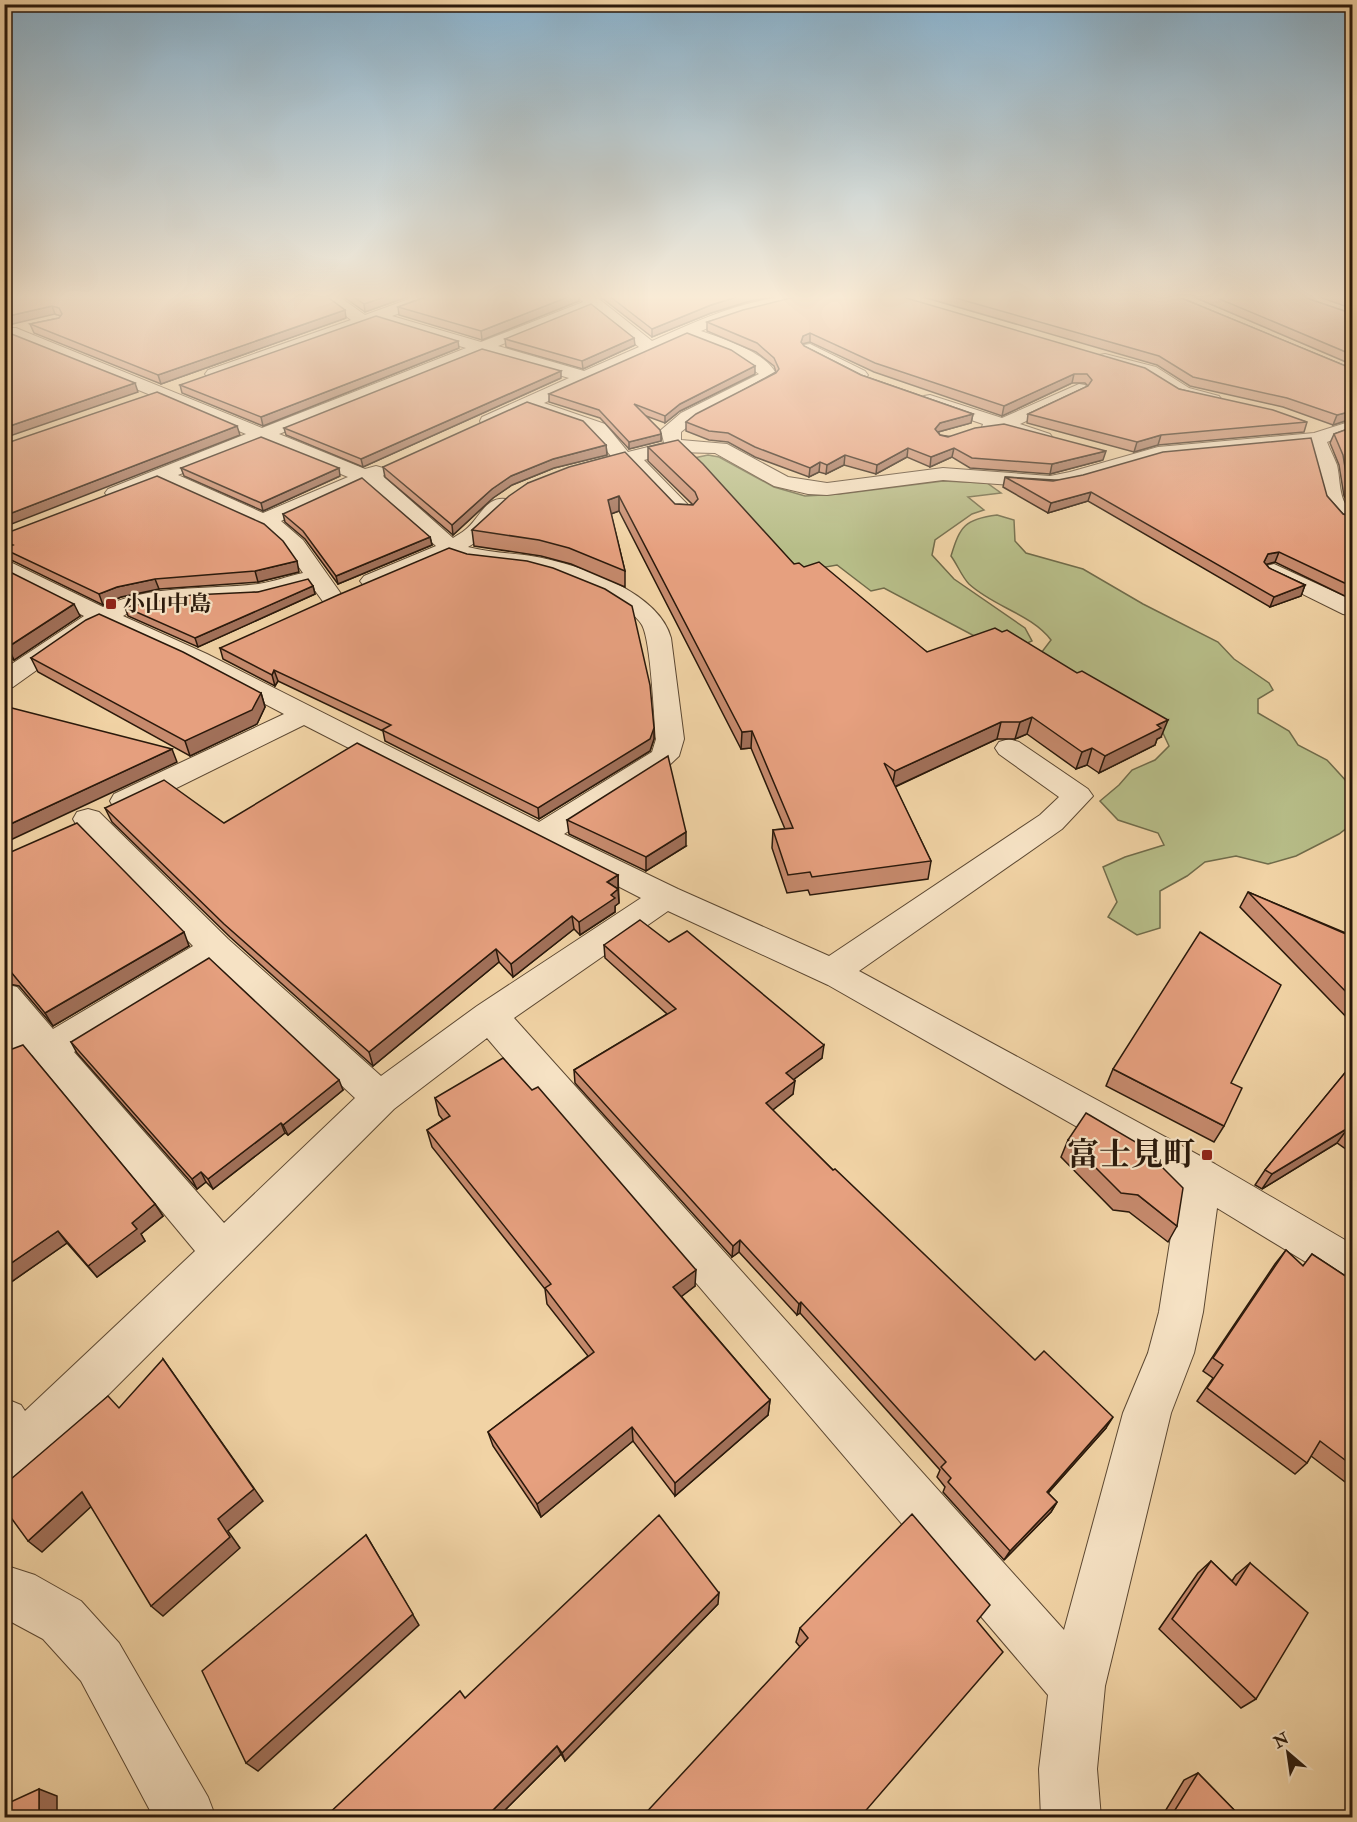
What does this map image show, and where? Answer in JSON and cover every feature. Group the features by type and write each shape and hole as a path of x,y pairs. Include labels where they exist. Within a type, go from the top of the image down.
{"street":[{"path":"112,380 148,397 261,435 376,481 451,548 464,554 549,567 570,573 627,600 654,624 670,739 665,756 540,836"},
{"path":"148,397 195,380"},
{"path":"93,502 401,380"},
{"path":"473,428 577,380"},
{"path":"675,446 671,439 671,430 688,417 760,380"},
{"path":"874,380 879,382"},
{"path":"1167,380 1183,392 1230,403"},
{"path":"962,432 1003,425 1079,389"},
{"path":"912,394 1056,441"},
{"path":"527,403 598,428 685,513"},
{"path":"1301,422 1334,433"},
{"path":"563,476 675,446 720,448 781,482 827,489 943,474 1050,482 1073,478 1132,459 1180,450 1334,433"},
{"path":"1334,433 1327,465 1332,500 1338,512 1353,521"},
{"path":"1106,451 1132,459"},
{"path":"265,520 388,467"},
{"path":"159,475 265,520 276,527 294,545 332,598"},
{"path":"311,607 451,548 475,534 485,519 516,495"},
{"path":"4,566 101,615 208,654 303,716 666,897 832,972 1201,1177 1353,1267"},
{"path":"1274,571 1353,609"},
{"path":"4,681 101,615 143,601 195,594 252,592 317,576"},
{"path":"303,716 78,824 380,1098"},
{"path":"832,972 1051,822 1078,796 1009,748"},
{"path":"10,1444 223,1253 380,1098 490,1016 666,897"},
{"path":"4,1053 43,1041 216,948"},
{"path":"4,997 223,1253"},
{"path":"490,1016 1077,1686"},
{"path":"1071,1818 1068,1769 1077,1686 1147,1413 1174,1343 1181,1312 1201,1177"},
{"path":"4,1591 16,1594 62,1620 100,1662 187,1818"}],"green space":[{"path":"708,455 719,457 774,487 805,496 943,481 987,483 1001,493 968,497 984,510 972,514 935,540 932,555 954,579 1025,628 1032,641 1016,648 980,639 884,588 871,591 837,565 797,572 694,458"},
{"path":"997,515 1014,520 1015,541 1026,553 1083,569 1143,604 1218,642 1234,659 1269,683 1273,690 1258,699 1258,713 1289,731 1298,745 1327,760 1348,783 1352,796 1352,824 1339,834 1296,856 1268,864 1236,856 1205,862 1187,876 1160,891 1160,928 1137,935 1108,917 1117,902 1103,867 1125,857 1164,845 1158,833 1118,820 1100,801 1132,770 1155,760 1169,746 1162,731 1038,657 1051,640 1043,631 979,592 966,581 951,556 957,538 965,526 971,522"}],"building":[{"path":"4,380 128,380 135,383 4,428"},
{"path":"194,380 357,380 261,417 180,385"},
{"path":"404,380 540,380 361,459 284,428"},
{"path":"581,380 727,380 680,404 665,416 634,404 660,430 661,434 629,442 599,410 549,394"},
{"path":"762,380 875,380 973,414 940,423 935,429 940,435 948,437 975,428 1004,424 1106,451 1052,464 972,458 954,448 931,457 908,448 877,465 845,455 827,465 820,462 810,468 755,447 728,433 709,431 686,422 696,414"},
{"path":"926,380 1061,380 1004,406"},
{"path":"1092,380 1164,380 1179,389 1273,410 1307,422 1161,435 1137,442 1028,414 1088,386"},
{"path":"1207,380 1353,380 1353,411 1337,415 1287,398"},
{"path":"157,392 237,426 4,516 4,444"},
{"path":"527,402 583,421 606,445 553,459 511,476 492,489 452,525 383,467"},
{"path":"1353,427 1353,492 1348,486 1343,455 1334,434"},
{"path":"261,437 339,468 261,503 181,468"},
{"path":"1311,438 1327,496 1343,514 1353,517 1353,587 1279,552 1268,554 1264,562 1269,568 1305,585 1274,597 1091,492 1051,503 1005,477 1053,481 1083,475 1163,452"},
{"path":"678,440 703,464 794,564 799,563 804,567 819,562 927,652 995,628 1002,632 1007,630 1077,673 1082,671 1168,720 1157,725 1161,728 1105,756 1092,748 1082,752 1032,717 1020,722 1001,722 895,771 884,763 931,861 812,877 810,872 788,875 773,830 793,828 752,731 742,732 619,496 608,500 625,571 569,548 539,540 472,530 509,496 528,483 569,467 625,452 675,504 693,505 698,499 695,492 648,447"},
{"path":"157,476 264,524 283,541 297,561 255,571 155,579 117,587 99,594 4,549 13,545 4,541 4,534"},
{"path":"362,478 430,537 336,576 303,531 283,514"},
{"path":"449,548 467,554 527,561 553,568 605,589 632,606 650,685 654,728 650,739 538,808 382,730 391,725 274,670 272,675 220,648"},
{"path":"4,569 74,604 8,647 4,645"},
{"path":"308,579 313,586 195,638 125,607 192,595 258,592"},
{"path":"99,614 183,652 261,693 252,710 185,741 31,658 86,620"},
{"path":"4,706 172,749 4,827"},
{"path":"357,743 618,875 607,882 618,889 611,895 615,898 579,922 572,916 511,964 496,949 369,1052 224,924 105,808 164,780 224,823"},
{"path":"668,756 686,832 646,857 567,820"},
{"path":"77,823 184,932 45,1013 11,972 4,971 4,855"},
{"path":"1248,892 1353,937 1353,999"},
{"path":"640,920 669,942 687,931 824,1045 786,1073 795,1081 766,1103 833,1170 835,1169 1035,1360 1044,1351 1113,1417 1047,1492 1057,1502 1010,1551 948,1482 951,1478 941,1467 946,1462 801,1302 799,1304 740,1240 733,1246 574,1070 676,1009 604,945"},
{"path":"1200,932 1281,985 1231,1083 1242,1088 1224,1126 1113,1069"},
{"path":"209,958 339,1080 283,1125 281,1123 208,1179 201,1172 192,1179 71,1042"},
{"path":"23,1045 155,1204 132,1223 137,1229 88,1266 58,1231 4,1268 4,1052"},
{"path":"503,1058 532,1090 538,1087 696,1270 673,1287 770,1400 675,1483 632,1427 537,1504 488,1432 594,1352 545,1288 551,1284 427,1130 450,1116 435,1098"},
{"path":"1353,1063 1353,1131 1348,1128 1272,1174 1265,1170"},
{"path":"1086,1113 1139,1144 1183,1188 1177,1226 1138,1195 1121,1193 1068,1140"},
{"path":"1286,1250 1303,1266 1312,1254 1353,1281 1353,1466 1320,1441 1307,1463 1207,1388 1223,1365 1213,1358"},
{"path":"163,1359 254,1489 218,1519 230,1537 151,1606 82,1492 28,1541 4,1508 4,1485 108,1396 119,1408"},
{"path":"912,1514 990,1605 977,1621 1003,1652 861,1816 862,1818 641,1818 808,1638 800,1628"},
{"path":"659,1515 719,1593 562,1753 557,1746 485,1818 324,1818 460,1691 465,1698"},
{"path":"366,1535 413,1614 246,1763 202,1671"},
{"path":"1211,1561 1236,1585 1250,1563 1308,1613 1256,1699 1172,1619"},
{"path":"1198,1773 1242,1818 1170,1818"},
{"path":"39,1789 39,1818 4,1818 4,1805"}],"place":[{"name":"小山中島","path":"111,604"},
{"name":"富士見町","path":"1207,1155"}]}
